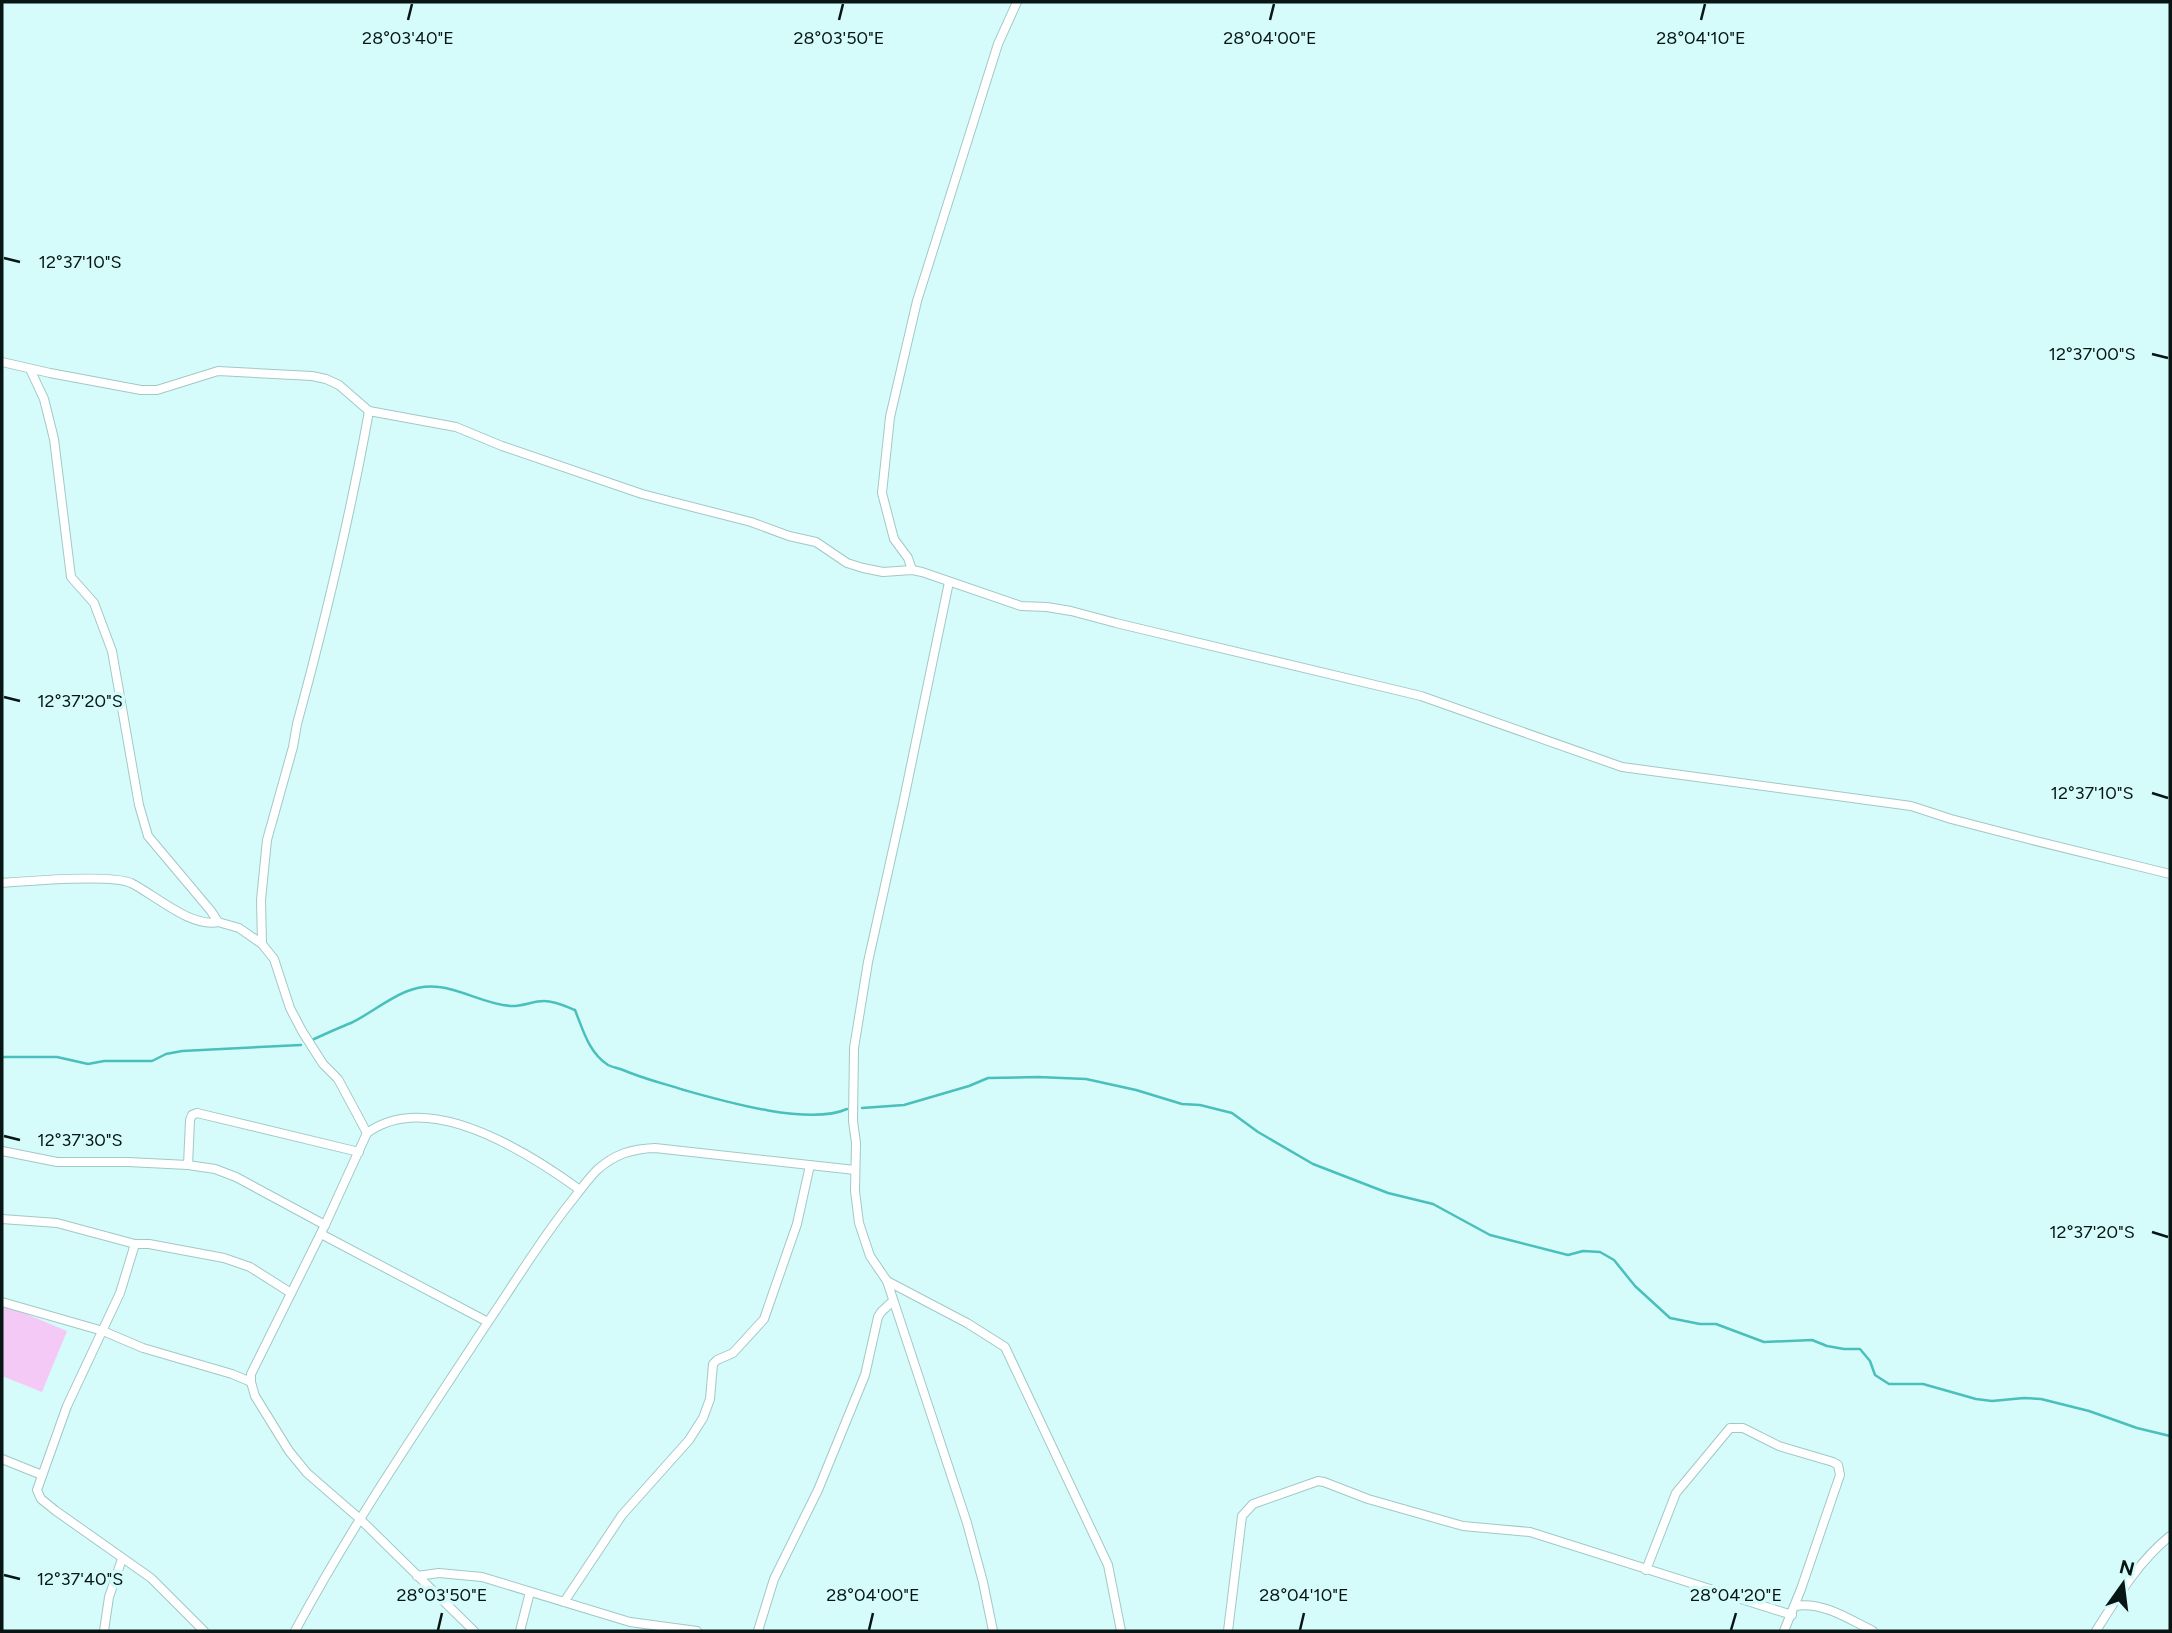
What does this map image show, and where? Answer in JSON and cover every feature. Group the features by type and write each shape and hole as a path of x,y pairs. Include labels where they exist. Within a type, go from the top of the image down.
{"street":[{"path":"912,570 908,558 894,539 882,493 890,417 917,301 998,44 1017,2"},
{"path":"2,362 141,390 157,390 218,371 326,379 339,385 369,411 456,427 516,451 642,494 816,542 847,563 863,568 883,572 912,570 1021,606 1047,607 1095,616 1420,696 1622,767 1911,806 1951,819 2170,874"},
{"path":"30,369 44,399 54,439 71,577 94,603 111,651 139,805 148,836 218,922"},
{"path":"262,944 261,900 267,840 293,747 296,724 339,558 369,411"},
{"path":"948,582 862,997 853,1066 855,1170 859,1223 870,1256 887,1281 967,1523 993,1631"},
{"path":"2,883 92,879 125,881 193,919 239,928 262,944 274,959 290,1008 302,1031 323,1063 338,1079 367,1133"},
{"path":"188,1164 190,1120 192,1115 197,1113 359,1152"},
{"path":"474,1631 360,1519 307,1473 289,1451 255,1396 251,1382 254,1365 323,1229 367,1133 388,1121 438,1120 472,1128 525,1153 580,1190"},
{"path":"295,1631 402,1450 531,1254 580,1190 610,1160 623,1152 655,1148 855,1170"},
{"path":"2,1151 57,1162 188,1164 226,1172 488,1322"},
{"path":"564,1602 622,1515 690,1440 710,1399 713,1364 733,1353 764,1319 797,1224 810,1165"},
{"path":"2,1219 57,1223 135,1244 149,1244 238,1262 261,1273 291,1293"},
{"path":"135,1244 120,1293 78,1382 37,1490 41,1499 151,1578 204,1631"},
{"path":"887,1281 967,1323 1005,1347 1102,1551 1111,1575 1121,1631"},
{"path":"758,1631 774,1579 818,1490 865,1375 878,1317 893,1301"},
{"path":"2,1302 103,1331 143,1348 251,1382"},
{"path":"1646,1570 1676,1493 1726,1432 1737,1426 1743,1427 1779,1447 1833,1462 1840,1470 1824,1525 1784,1631"},
{"path":"2,1459 42,1475"},
{"path":"1228,1631 1242,1516 1254,1504 1318,1481 1375,1502 1463,1526 1530,1532 1646,1570 1793,1611 1814,1605 1873,1631"},
{"path":"2096,1631 2127,1581 2170,1536"},
{"path":"104,1631 109,1597 121,1559"},
{"path":"417,1576 439,1573 482,1577 630,1622 697,1631"},
{"path":"520,1631 530,1592"}],"shaded area":[{"path":"2,1304 67,1331 42,1392 2,1376"}],"waterway":[{"path":"312,1040 351,1023 393,998 427,987 457,991 503,1005 516,1006 548,1001 575,1010 591,1048 608,1065 684,1090 766,1110 811,1115 831,1114 847,1109"},
{"path":"2,1057 57,1057 88,1064 104,1061 152,1061 166,1054 182,1051 301,1045"},
{"path":"862,1108 904,1105 988,1078 1038,1077 1086,1079 1182,1104 1200,1105 1232,1113 1258,1132 1313,1164 1388,1193 1433,1204 1490,1235 1568,1255 1583,1251 1600,1252 1614,1260 1635,1286 1670,1318 1716,1324 1764,1342 1812,1340 1827,1346 1860,1349 1870,1361 1875,1375 1889,1384 1923,1384 1992,1401 2041,1399 2170,1436"}]}
